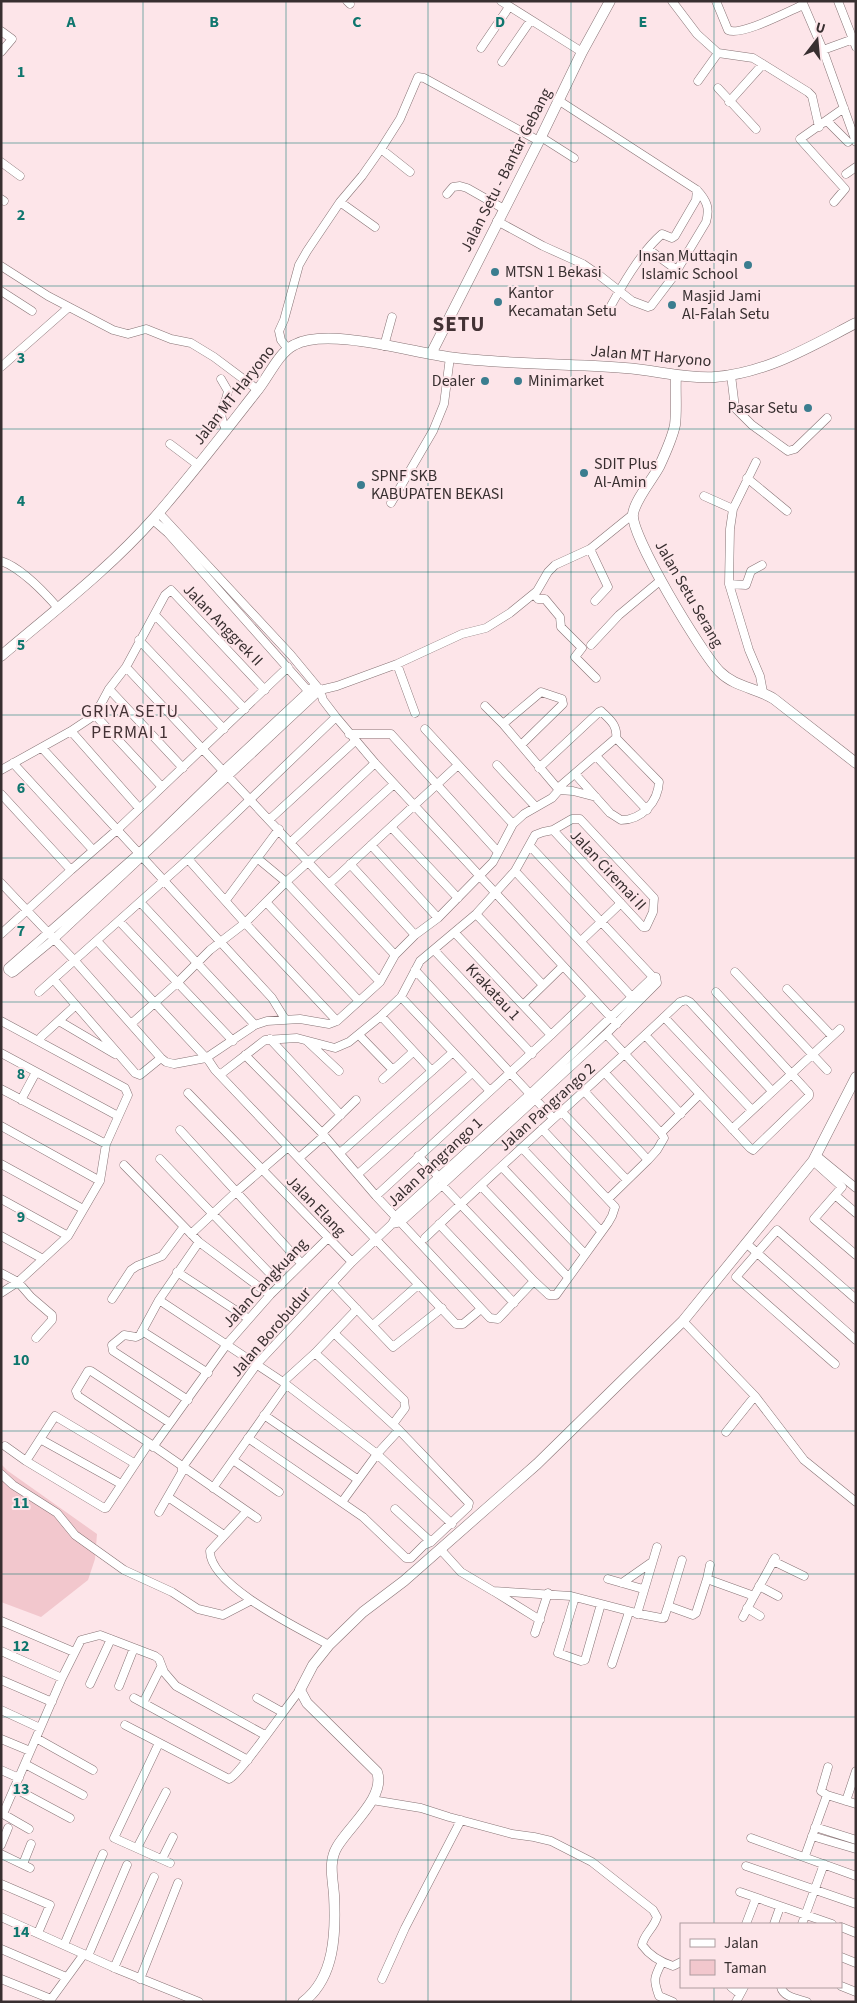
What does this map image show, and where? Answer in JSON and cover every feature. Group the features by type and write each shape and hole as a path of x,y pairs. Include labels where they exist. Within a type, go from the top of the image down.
{"street":[{"path":"501,1 582,52"},
{"name":"Jalan Setu - Bantar Gebang","path":"431,354 582,52 610,1"},
{"path":"682,1 673,3 696,34 718,52 748,57 764,64 812,96 819,127"},
{"path":"716,1 728,30 733,32 744,30 803,3 823,50 844,108 852,142"},
{"path":"823,50 855,41 838,1"},
{"path":"481,48 509,7"},
{"path":"502,62 531,20"},
{"path":"1,31 12,39 1,52"},
{"path":"698,81 718,52"},
{"path":"728,102 764,64"},
{"path":"288,349 281,340 279,331 284,320 299,266 316,235 362,176 400,119 418,77 421,76 574,158"},
{"path":"718,88 728,102 756,129"},
{"path":"497,222 583,264 632,301 642,306 650,307 677,270 706,222 709,212 705,199 697,190 558,100"},
{"path":"834,202 845,189 800,140 844,108"},
{"path":"827,121 852,142"},
{"path":"381,149 410,172"},
{"path":"2,163 20,176"},
{"path":"846,174 856,167"},
{"path":"447,194 453,187 463,186 504,210"},
{"path":"607,313 619,290 662,234 674,237 696,200 697,190"},
{"path":"340,202 376,227"},
{"path":"648,250 677,270"},
{"path":"1,266 48,296 120,332 128,334 146,329 171,339 191,343 214,357 258,390"},
{"path":"1,291 32,311"},
{"path":"1,367 69,307"},
{"path":"384,346 392,317"},
{"name":"Jalan MT Haryono","path":"1,656 114,559 156,516 258,390 288,349 299,343 335,339 450,357 628,368 676,375 715,377 756,369 793,356 856,323"},
{"path":"391,503 433,431 444,404 450,357"},
{"path":"51,936 8,968 8,970 12,973 14,972 318,688 337,686 397,664 462,634 486,628 510,613 534,594 548,572 555,566 590,549 632,514 675,424 676,375"},
{"path":"730,375 735,408 752,425 788,451 795,449 827,418"},
{"path":"221,379 228,391 220,412 226,429"},
{"path":"170,444 198,465"},
{"path":"756,462 733,509 730,529 729,584 749,650 760,676 762,692"},
{"path":"747,478 787,511"},
{"path":"704,496 733,509"},
{"name":"Jalan Setu Serang","path":"632,514 633,524 661,580 707,657 721,673 744,687 762,692 782,705 856,763"},
{"path":"156,516 232,607 311,694 323,700"},
{"path":"156,516 291,655 318,688 323,700 355,741 614,1021"},
{"path":"590,549 608,587 594,601"},
{"path":"1,561 12,566 41,588 58,608"},
{"path":"729,584 746,585 751,571 762,565"},
{"path":"591,645 619,615 661,580"},
{"name":"Jalan Anggrek II","path":"1,770 42,748 95,715 110,689 126,667 165,595 172,590 265,690"},
{"path":"534,594 538,598 545,599 560,617 561,627 582,648 575,657 596,678"},
{"path":"155,615 245,709"},
{"path":"140,640 224,729"},
{"path":"397,664 415,713"},
{"path":"126,667 395,955"},
{"path":"2,932 28,911 118,829 288,667"},
{"path":"110,689 183,768"},
{"path":"503,724 541,692 562,699 563,704 520,745"},
{"path":"485,706 503,724 558,789 596,797"},
{"path":"1,883 75,961 166,1062 174,1064 208,1060 255,1025 267,1021 300,1019 329,1024 337,1021 380,982 395,955 415,935 438,918 480,878 493,862 513,824 535,806 552,798 558,789 616,738 617,731 615,726 601,711 599,712 539,768"},
{"path":"95,715 162,787"},
{"path":"39,992 188,859 336,717"},
{"path":"425,729 513,824"},
{"path":"71,731 139,808"},
{"path":"349,734 391,734 498,852"},
{"path":"575,774 610,813 621,820 632,818 647,810 659,782 616,738"},
{"path":"270,820 355,741"},
{"path":"42,748 272,998 285,1019"},
{"path":"596,756 647,810"},
{"path":"13,763 93,850"},
{"path":"291,842 375,763"},
{"path":"329,884 458,765"},
{"path":"496,765 535,806"},
{"path":"131,1024 198,962 244,923 286,882 394,784"},
{"path":"1,794 71,870"},
{"name":"Jalan Ciremai II","path":"578,818 654,898 653,912 644,928 553,830 572,819 578,818"},
{"path":"391,826 458,898"},
{"path":"226,900 279,829"},
{"path":"218,1072 265,1040 297,1038 335,1048 349,1042 401,998 423,957 455,933 476,914 493,892 515,872 533,838 538,833 553,830"},
{"path":"371,845 438,918"},
{"path":"530,846 657,980 655,986 614,1021"},
{"path":"257,858 286,882 380,982"},
{"path":"188,859 226,900 244,923 337,1021"},
{"path":"350,864 415,935"},
{"path":"515,872 632,997"},
{"path":"140,902 255,1025"},
{"path":"266,902 359,1001"},
{"path":"581,941 621,903"},
{"path":"476,914 543,985"},
{"path":"119,921 233,1041"},
{"path":"455,933 551,1036"},
{"path":"96,941 155,1002 288,1147 459,1325 463,1324 481,1309"},
{"name":"Krakatau 1","path":"434,950 532,1054"},
{"path":"523,1005 563,966"},
{"path":"415,970 553,1118"},
{"path":"735,972 827,1070"},
{"path":"614,1021 632,997 653,976"},
{"path":"54,980 135,1073 140,1075 162,1058"},
{"path":"788,989 832,1036"},
{"path":"645,1035 753,1150 809,1095 809,1092 716,992"},
{"path":"376,1196 532,1054 591,997"},
{"path":"401,998 490,1091"},
{"name":"Jalan Pangrango 2","path":"424,1238 680,1002 688,1001 772,1091"},
{"path":"41,1036 76,1005"},
{"path":"381,1016 432,1071"},
{"path":"664,1017 752,1110"},
{"path":"1,1021 125,1088 128,1094 106,1144 100,1181 68,1236 18,1282 1,1292"},
{"path":"59,1021 121,1057"},
{"name":"Jalan Pangrango 1","path":"532,1096 606,1034 614,1021"},
{"name":"Jalan Pangrango 1","path":"392,1224 614,1021"},
{"path":"732,1129 840,1029"},
{"path":"606,1034 681,1114"},
{"path":"358,1035 393,1070"},
{"path":"270,1039 341,1115"},
{"path":"306,1040 339,1071"},
{"path":"383,1079 413,1052"},
{"path":"1,1053 118,1116"},
{"path":"340,1153 452,1053"},
{"path":"245,1055 340,1153 376,1196 490,1318 498,1319 534,1282"},
{"path":"21,1100 36,1072"},
{"path":"358,1174 472,1073"},
{"path":"605,1073 661,1132 664,1139 648,1160 608,1199"},
{"path":"125,1725 225,1778 233,1778 300,1690 313,1665 329,1645 363,1612 441,1550 537,1464 683,1321 815,1159 856,1077"},
{"path":"1,1089 106,1144"},
{"path":"584,1091 648,1160"},
{"name":"Jalan Elang","path":"188,1093 352,1262"},
{"path":"661,1132 700,1094"},
{"path":"299,1158 356,1100"},
{"path":"561,1111 627,1180"},
{"path":"1,1126 100,1181"},
{"path":"418,1156 460,1205 534,1282 549,1295 553,1296 612,1216 615,1207 542,1129"},
{"path":"180,1130 301,1263"},
{"path":"191,1234 288,1147"},
{"path":"522,1148 601,1231"},
{"path":"160,1159 280,1285"},
{"path":"815,1159 856,1188"},
{"path":"815,1159 842,1187 814,1218 856,1255"},
{"path":"1,1164 83,1209"},
{"path":"124,1165 198,1242 270,1295"},
{"path":"502,1167 584,1254"},
{"path":"481,1186 568,1277"},
{"path":"835,1195 856,1213"},
{"path":"1,1199 68,1236"},
{"name":"Jalan Borobudur","path":"159,1512 182,1472 182,1468 257,1364 352,1262 392,1224"},
{"path":"439,1224 514,1303"},
{"path":"112,1299 131,1270 162,1256 184,1228"},
{"path":"835,1364 736,1277 777,1230 856,1299"},
{"path":"1,1236 43,1260"},
{"name":"Jalan Cangkuang","path":"328,1238 270,1295 227,1344 285,1384 377,1454 452,1524"},
{"path":"188,1400 113,1351 112,1345 124,1335 136,1337 142,1331 176,1272 198,1242"},
{"path":"747,1244 856,1340"},
{"path":"176,1272 249,1319"},
{"path":"1,1273 18,1282 31,1297 52,1315 52,1320 36,1338"},
{"path":"332,1283 395,1348 442,1308"},
{"path":"373,1325 418,1284"},
{"path":"5,1446 26,1461 106,1508 134,1463 188,1400 227,1344 159,1300"},
{"path":"213,1488 285,1384 357,1309"},
{"path":"683,1321 755,1396 804,1460 856,1502"},
{"path":"142,1331 208,1373"},
{"path":"334,1333 404,1400 405,1408 393,1424"},
{"path":"248,1438 363,1517 406,1558 411,1558 424,1545 431,1542 468,1507 469,1503 400,1430 315,1353"},
{"path":"170,1423 94,1372 88,1371 76,1393 256,1518"},
{"path":"726,1432 755,1396"},
{"path":"264,1415 357,1479"},
{"path":"26,1461 54,1418 59,1417 134,1463"},
{"path":"342,1502 377,1454 400,1430"},
{"path":"40,1439 121,1484"},
{"path":"233,1460 279,1492"},
{"path":"1,1474 13,1485 57,1513 75,1534 124,1570 172,1592 198,1609 223,1615 250,1601"},
{"path":"168,1497 224,1535"},
{"path":"395,1509 431,1542"},
{"path":"246,1512 210,1551 218,1573 250,1601 329,1645"},
{"path":"612,1664 644,1589 657,1547"},
{"path":"441,1550 461,1572 540,1620"},
{"path":"743,1617 774,1559 804,1576"},
{"path":"493,1591 548,1593 575,1597 633,1613 664,1618 682,1560"},
{"path":"622,1583 652,1562"},
{"path":"668,1606 693,1615 696,1613 710,1565"},
{"path":"608,1579 644,1589"},
{"path":"707,1579 754,1596"},
{"path":"759,1586 778,1596"},
{"path":"535,1633 548,1593"},
{"path":"575,1597 558,1653 582,1661 584,1660 601,1604"},
{"path":"747,1608 760,1616"},
{"path":"1,1621 74,1652"},
{"path":"29,1829 3,1814 5,1800 19,1778 62,1678 81,1640 100,1635 157,1657 161,1667 171,1681 182,1690 265,1735"},
{"path":"90,1684 111,1639"},
{"path":"119,1686 134,1648"},
{"path":"1,1651 62,1678"},
{"path":"143,1703 161,1667"},
{"path":"1,1680 52,1702"},
{"path":"300,1690 307,1703 320,1718 377,1772 379,1786 372,1800 334,1854 332,1871 335,1920 333,1946 322,1978 310,1996 302,2002"},
{"path":"134,1698 248,1760"},
{"path":"257,1698 282,1712"},
{"path":"1,1710 40,1728"},
{"path":"36,1738 93,1770"},
{"path":"1,1739 30,1751"},
{"path":"159,1743 114,1838 170,1863"},
{"path":"25,1764 82,1795"},
{"path":"828,1767 821,1791 827,1795 856,1804"},
{"path":"1,1770 19,1778"},
{"path":"846,1801 856,1771"},
{"path":"14,1788 70,1818"},
{"path":"137,1848 166,1792"},
{"path":"805,1856 827,1795"},
{"path":"372,1800 421,1808 512,1834 543,1838 562,1846 592,1862 653,1910 657,1917 655,1924 643,1940 642,1945 662,1962 673,1966 680,1962"},
{"path":"382,1979 405,1928 461,1820"},
{"path":"814,1827 856,1840"},
{"path":"1,1845 8,1828"},
{"path":"812,1836 856,1849"},
{"path":"162,1859 173,1837"},
{"path":"751,1838 856,1876"},
{"path":"1,1854 26,1866 30,1844"},
{"path":"64,1945 103,1854"},
{"path":"802,1923 824,1864"},
{"path":"2,1979 50,2000 86,1955 127,1865"},
{"path":"746,1866 856,1904"},
{"path":"114,1968 154,1876"},
{"path":"140,1979 178,1883"},
{"path":"1,1884 50,1905 38,1933"},
{"path":"740,1892 829,1923"},
{"path":"746,1923 756,1898"},
{"path":"774,1923 780,1906"},
{"path":"1,1917 114,1968 199,2002"},
{"path":"842,1927 856,1933"},
{"path":"1,1949 66,1978"},
{"path":"842,1958 856,1963"},
{"path":"662,1962 654,1979 657,1999 673,2002"},
{"path":"842,1986 856,1992"},
{"path":"781,1989 784,1994 807,2002"},
{"path":"736,2002 742,1990"}],"green space":[{"path":"1,1464 8,1471 97,1534 95,1559 88,1580 41,1617 1,1602"}],"place":[{"name":"Insan Muttaqin Islamic School","path":"748,265"},
{"name":"MTSN 1 Bekasi","path":"495,272"},
{"name":"Kantor Kecamatan Setu","path":"498,302"},
{"name":"Masjid Jami Al-Falah Setu","path":"672,305"},
{"name":"Dealer","path":"485,381"},
{"name":"Minimarket","path":"518,381"},
{"name":"Pasar Setu","path":"808,408"},
{"name":"SDIT Plus Al-Amin","path":"584,473"},
{"name":"SPNF SKB KABUPATEN BEKASI","path":"361,485"}],"district":[{"name":"SETU","path":"459,324"},
{"name":"GRIYA SETU PERMAI 1","path":"130,721"}]}
